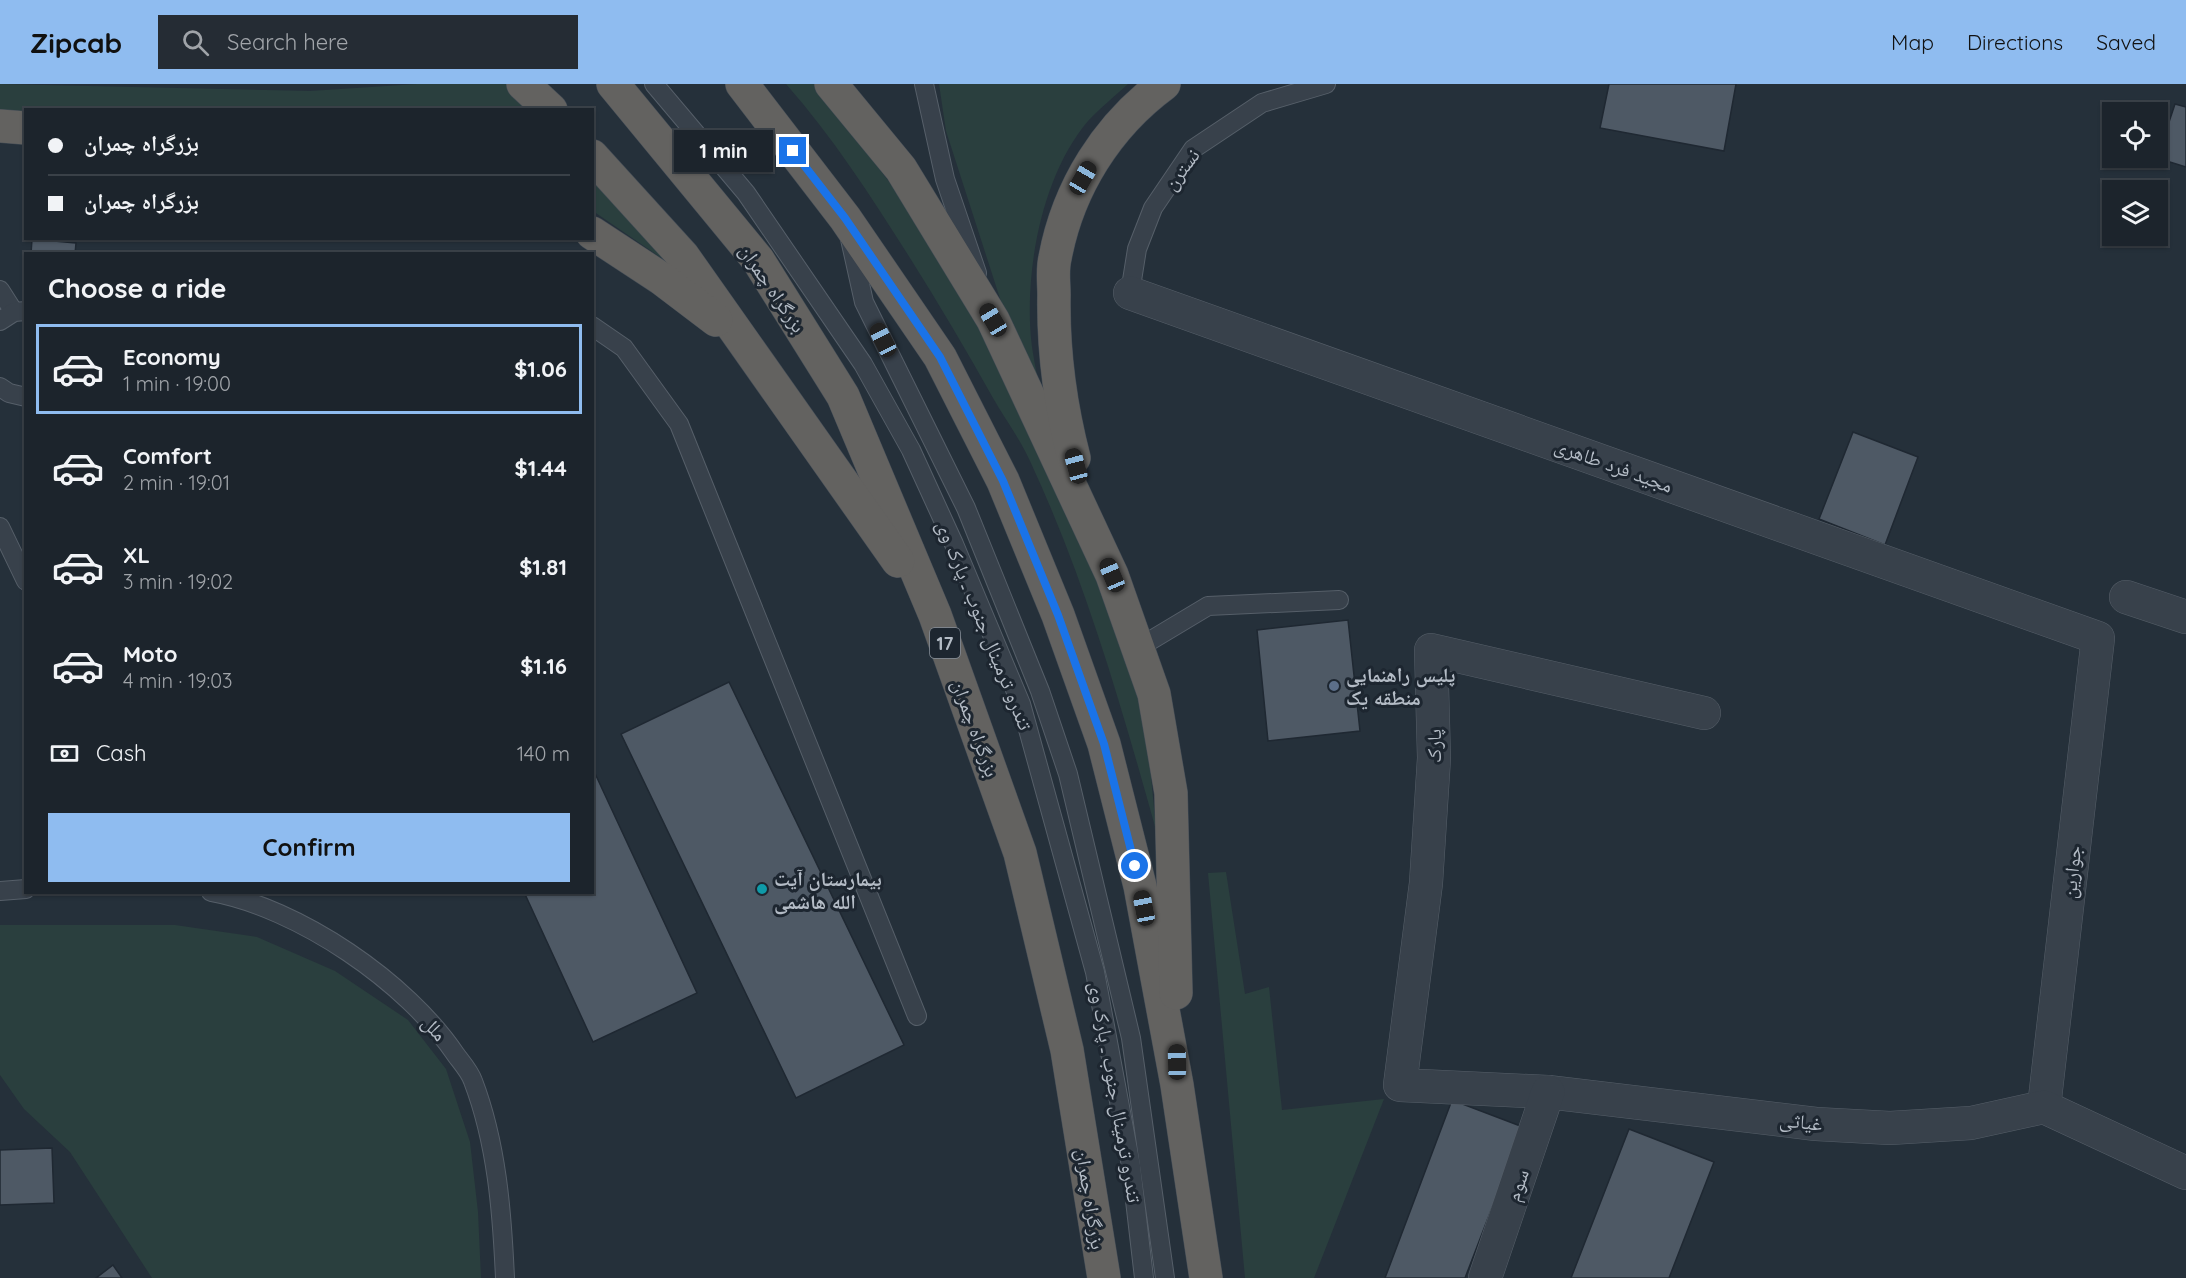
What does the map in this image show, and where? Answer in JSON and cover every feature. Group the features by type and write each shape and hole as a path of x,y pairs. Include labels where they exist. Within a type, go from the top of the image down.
{"highway":[{"path":"523,84 549,108"},
{"name":"بزرگراه چمران","path":"613,84 758,260 843,396 935,615 1020,853 1067,1050 1104,1278"},
{"path":"741,84 845,218 940,357 1003,481 1058,615 1104,744 1140,886 1177,1084 1206,1278"},
{"path":"831,84 901,169 993,320 1095,535 1154,694 1170,793 1177,1084"},
{"path":"1095,535 1064,421 1053,338 1054,260 1072,197 1105,141 1142,100 1164,84"},
{"path":"0,126 24,128"},
{"path":"594,158 683,256 935,615"},
{"path":"594,234 662,279 746,343"}],"street":[{"name":"مجید فرد طاهری","path":"1130,293 2098,638"},
{"path":"2126,597 2186,617"},
{"name":"جوارین","path":"2044,1107 2098,638"},
{"name":"پارک","path":"1400,1085 1426,883 1434,758 1431,650 1704,713"},
{"name":"غیاثی","path":"1400,1085 1548,1092 1816,1124 1890,1128 1971,1123 2044,1107"},
{"name":"سوم","path":"1485,1278 1548,1092"},
{"path":"2044,1107 2186,1173"}],"lane":[{"name":"تندرو ترمینال جنوب ـ پارک وی","path":"654,84 746,193 863,364 911,450 950,534 1017,693 1095,972 1131,1166 1144,1278"},
{"path":"924,84 945,179 993,320"},
{"name":"نسترن","path":"1130,293 1137,249 1153,208 1193,149 1262,103 1326,84"},
{"path":"845,218 864,302 966,508 1040,691 1068,774 1131,1038 1165,1278"},
{"path":"0,290 13,315"},
{"path":"594,327 624,348 679,424 917,1016"},
{"path":"0,387 9,393 24,397"},
{"path":"0,527 24,577"},
{"path":"1138,648 1208,606 1339,600"},
{"path":"0,891 24,890"},
{"name":"ملل","path":"217,894 267,910 299,924 333,944 371,968 437,1026 473,1079 492,1142 506,1278"}],"green space":[{"path":"0,84 310,91 417,84 511,84 532,108 24,108 24,117 0,115"},
{"path":"786,84 815,84 902,199 975,311 1062,482 1144,699 1156,830 1115,689 1085,597 1050,506 1026,453 942,310 881,213 836,147"},
{"path":"939,84 1128,84 1088,121 1072,144 1047,198 1039,228 1030,289 1030,319 1033,355 1044,410 1005,314 946,131"},
{"path":"594,177 673,266 594,212"},
{"path":"1226,872 1245,994 1269,987 1282,1110 1384,1099 1314,1278 1245,1278 1208,873"},
{"path":"0,925 175,925 257,937 335,971 408,1020 446,1069 470,1142 478,1212 481,1278 152,1278 70,1152 24,1109 0,1075"}],"building":[{"path":"1609,84 1736,84 1724,151 1600,128"},
{"path":"2175,104 2186,107 2186,167 2168,161 2168,125"},
{"path":"32,240 76,243 75,252 31,252"},
{"path":"1853,432 1918,457 1885,545 1819,519"},
{"path":"1348,620 1360,731 1268,741 1257,630"},
{"name":"بیمارستان آیت الله هاشمی","path":"729,682 904,1045 796,1098 621,734"},
{"path":"594,771 697,993 593,1042 525,894 594,894"},
{"path":"1452,1100 1523,1127 1465,1278 1385,1278"},
{"path":"1629,1129 1714,1162 1669,1278 1571,1278"},
{"path":"52,1148 54,1203 0,1205 0,1150"},
{"path":"113,1265 122,1278 96,1278"}],"place":[{"name":"پلیس راهنمایی منطقه یک","path":"1334,686"},
{"name":"بیمارستان آیت الله هاشمی","path":"762,889"}],"route":[{"path":"793,151 845,218 940,357 1003,481 1058,615 1104,744 1135,866"}]}
